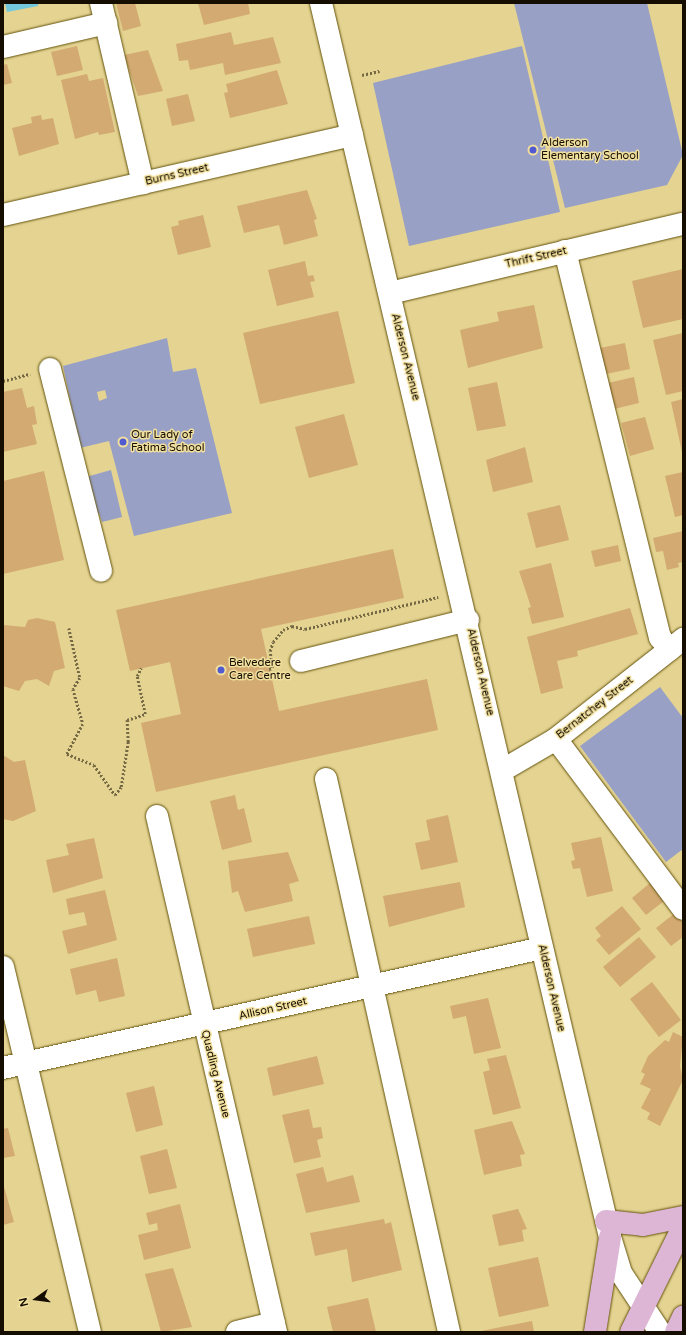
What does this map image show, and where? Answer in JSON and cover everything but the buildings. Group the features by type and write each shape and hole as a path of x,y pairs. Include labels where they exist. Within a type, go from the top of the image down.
{"main road":[{"path":"596,1332 608,1229 643,1225 683,1216"},
{"path":"631,1332 683,1227"},
{"path":"676,1332 683,1317"}],"street":[{"name":"Alderson Avenue","path":"321,3 468,620 542,948 608,1229 621,1273 660,1332"},
{"path":"3,47 103,13 143,182"},
{"name":"Burns Street","path":"3,215 352,135"},
{"name":"Thrift Street","path":"390,293 683,224"},
{"path":"565,251 660,637 676,645"},
{"path":"50,369 101,571"},
{"path":"301,660 468,620"},
{"name":"Bernatchey Street","path":"503,770 556,739 676,645"},
{"path":"556,739 683,909"},
{"path":"326,779 449,1332"},
{"name":"Quadling Avenue","path":"157,816 203,1025 275,1328"},
{"name":"Allison Street","path":"3,1068 203,1025 542,948"},
{"path":"3,967 90,1332"},
{"path":"237,1332 275,1328"}],"path":[{"path":"362,75 380,71"},
{"path":"3,381 50,369"},
{"path":"269,669 272,668 270,651 273,642 283,630 292,626 305,629 438,597"},
{"path":"68,628 80,678 73,689 83,724 67,754 94,764 115,795 121,787 128,742 127,720 145,714 136,676 141,668"}],"shaded area":[{"path":"5,3 38,3 38,6 7,12"},
{"path":"514,3 647,3 683,155 667,185 565,208"},
{"path":"522,46 560,212 409,246 373,83"},
{"path":"167,338 173,372 196,368 232,513 134,536 109,441 80,448 63,366","holes":["105,390 107,398 99,401 97,392"]},
{"path":"111,470 122,517 102,522 99,513 93,514 86,477"},
{"path":"660,687 683,718 683,849 666,862 580,746"}],"place":[{"name":"Alderson Elementary School","path":"533,150"},
{"name":"Our Lady of Fatima School","path":"123,442"},
{"name":"Belvedere Care Centre","path":"221,670"}]}
